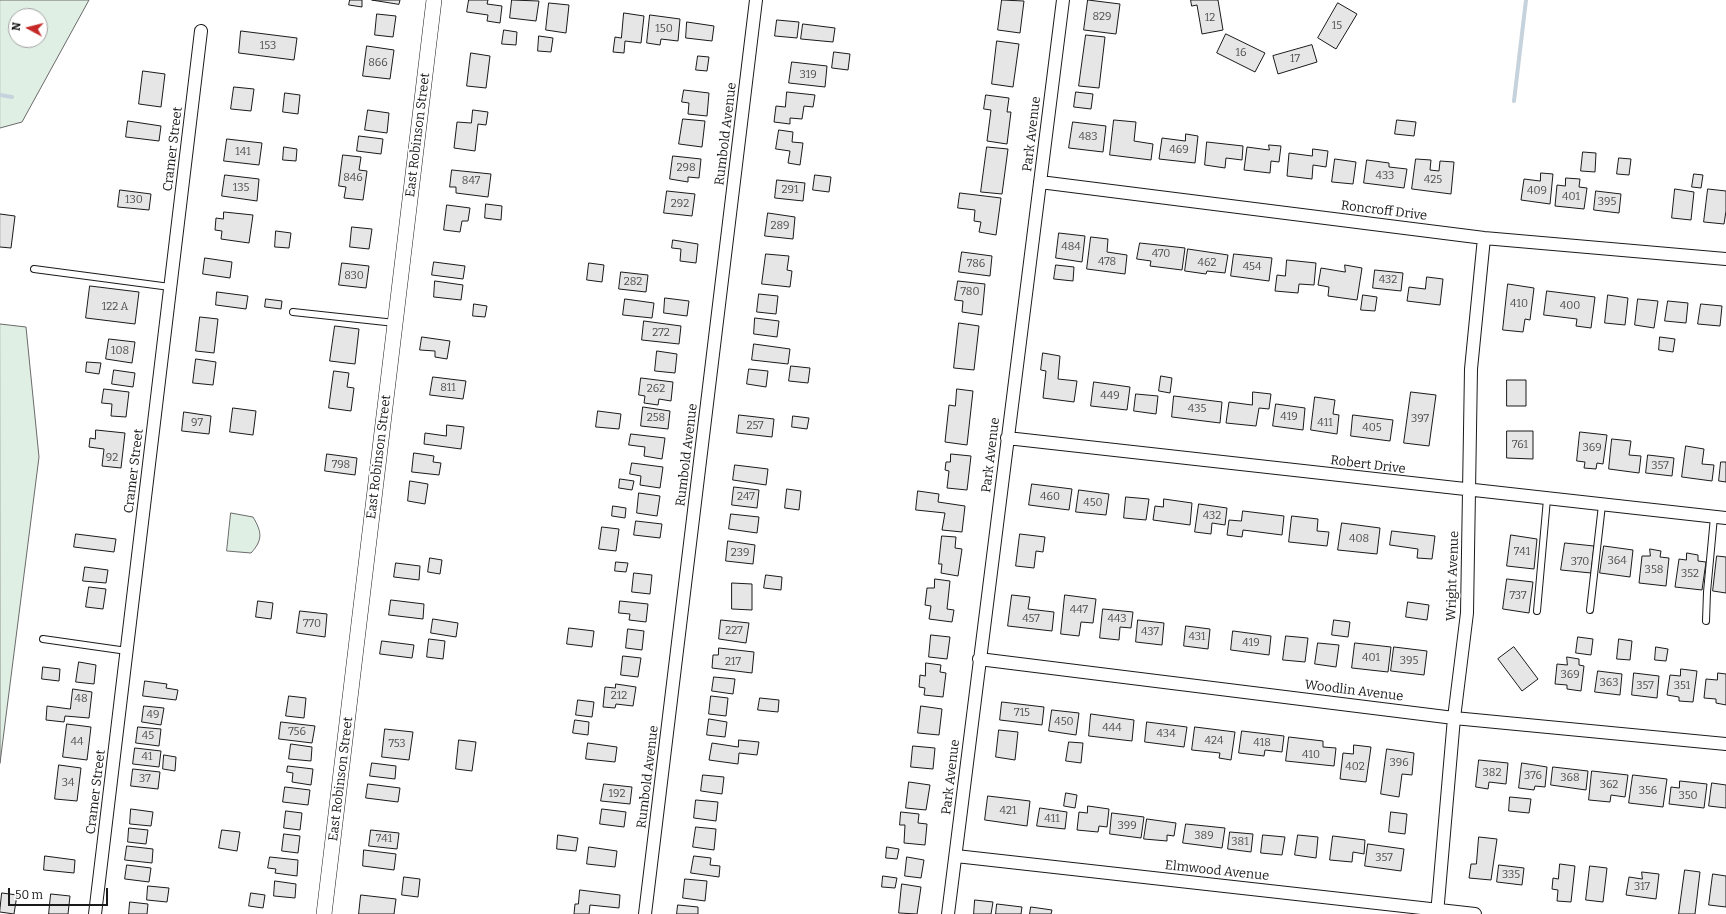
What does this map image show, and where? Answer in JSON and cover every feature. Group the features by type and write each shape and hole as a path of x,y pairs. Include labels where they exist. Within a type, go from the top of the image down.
{"street":[{"name":"East Robinson Street","path":"324,914 434,0"},
{"name":"Rumbold Avenue","path":"645,914 756,0"},
{"name":"Park Avenue","path":"948,914 1063,0"},
{"name":"Cramer Street","path":"95,914 201,31"},
{"name":"Roncroff Drive","path":"1040,182 1484,238 1726,259"},
{"name":"Wright Avenue","path":"1437,912 1454,718 1467,613 1471,369 1484,238"},
{"name":"Robert Drive","path":"1007,438 1469,491 1726,518"},
{"name":"Woodlin Avenue","path":"979,659 1454,718 1726,744"},
{"name":"Elmwood Avenue","path":"956,856 1437,912 1475,914"}],"lane":[{"path":"34,269 170,287"},
{"path":"293,312 395,323"},
{"path":"1537,611 1547,499"},
{"path":"1590,610 1602,505"},
{"path":"1706,621 1707,592 1714,517"},
{"path":"43,639 127,651"}],"green space":[{"path":"0,0 89,0 22,122 0,128"},
{"path":"0,324 26,327 39,457 0,763"},
{"path":"231,513 253,517 256,522 260,536 258,544 251,553 227,551"}],"building":[{"path":"350,0 362,0 362,7 349,5"},
{"path":"372,0 400,0 399,4"},
{"path":"469,0 488,0 487,4 502,6 500,23 487,21 488,15 467,12"},
{"path":"512,0 539,1 536,21 510,18"},
{"path":"1002,0 1024,1 1020,33 998,30"},
{"path":"1088,0 1120,4 1116,34 1084,30"},
{"path":"1191,0 1218,0 1223,30 1202,34 1197,5 1192,6"},
{"path":"549,3 569,5 566,33 546,30"},
{"path":"1338,3 1357,14 1336,49 1318,38"},
{"path":"624,13 644,16 641,43 625,41 624,53 613,52 615,37 621,38"},
{"path":"377,14 396,16 393,37 375,35"},
{"path":"650,15 680,19 678,41 661,39 660,45 647,43"},
{"path":"777,20 799,22 797,38 775,36"},
{"path":"687,22 714,26 712,41 686,38"},
{"path":"803,24 835,28 833,42 801,39"},
{"path":"504,30 517,32 516,45 502,44"},
{"path":"241,31 297,38 294,60 239,53"},
{"path":"1226,34 1265,53 1255,72 1217,53"},
{"path":"1086,35 1105,37 1099,88 1079,86"},
{"path":"539,36 553,38 551,52 538,51"},
{"path":"997,41 1019,44 1013,87 992,84"},
{"path":"1312,45 1317,62 1278,74 1273,56"},
{"path":"367,46 394,50 390,79 363,76"},
{"path":"834,52 850,54 848,70 832,68"},
{"path":"471,53 490,56 486,88 467,86"},
{"path":"698,56 709,57 707,71 696,70"},
{"path":"792,62 827,66 825,87 789,83"},
{"path":"143,71 165,74 161,107 139,104"},
{"path":"234,87 254,89 251,111 231,109"},
{"path":"684,90 709,93 707,116 688,114 689,103 682,102"},
{"path":"787,92 815,95 813,107 804,106 802,119 790,118 790,124 774,122 776,106 785,107"},
{"path":"1076,92 1093,94 1091,109 1074,107"},
{"path":"285,93 300,95 298,114 283,112"},
{"path":"986,95 1009,98 1007,112 1011,112 1007,144 987,141 991,110 984,109"},
{"path":"368,110 389,113 387,133 365,130"},
{"path":"473,110 488,112 486,125 478,124 475,151 454,148 457,122 471,123"},
{"path":"683,119 705,121 702,147 679,144"},
{"path":"1114,120 1136,122 1134,141 1153,144 1151,160 1110,155"},
{"path":"1397,120 1416,122 1414,136 1395,134"},
{"path":"128,121 161,126 159,141 126,137"},
{"path":"1073,122 1106,126 1103,152 1069,148"},
{"path":"779,130 793,132 792,142 803,143 800,165 788,163 790,151 776,149"},
{"path":"1186,134 1198,136 1195,163 1159,159 1162,138 1185,141"},
{"path":"359,136 383,139 381,154 357,151"},
{"path":"227,139 262,143 259,165 224,161"},
{"path":"1207,142 1243,146 1242,160 1226,158 1225,168 1205,165"},
{"path":"1269,145 1281,146 1279,162 1271,161 1270,173 1244,170 1247,147 1269,150"},
{"path":"284,147 297,149 296,161 283,160"},
{"path":"987,147 1008,149 1002,194 981,192"},
{"path":"1313,149 1328,151 1326,167 1313,165 1312,179 1287,176 1289,153 1312,156"},
{"path":"1583,152 1596,153 1595,172 1581,171"},
{"path":"343,155 361,157 359,170 367,171 363,200 344,198 346,187 339,186"},
{"path":"673,156 701,159 699,178 688,177 688,182 670,179"},
{"path":"1619,158 1631,159 1629,175 1617,174"},
{"path":"1335,159 1356,162 1353,184 1332,182"},
{"path":"1416,159 1431,160 1430,170 1439,171 1440,161 1454,162 1451,194 1412,189"},
{"path":"1367,160 1389,163 1389,167 1407,169 1404,188 1364,183"},
{"path":"452,170 491,174 488,197 456,193 456,187 450,187"},
{"path":"1541,173 1553,174 1550,204 1521,200 1524,179 1540,181"},
{"path":"1694,174 1703,175 1701,188 1692,187"},
{"path":"225,175 259,179 257,201 222,196"},
{"path":"815,175 831,177 829,192 813,190"},
{"path":"1566,178 1580,179 1579,187 1587,188 1584,209 1555,206 1557,185 1565,186"},
{"path":"777,180 805,183 803,201 775,198"},
{"path":"1675,189 1694,192 1691,220 1672,218"},
{"path":"1708,189 1726,191 1726,211 1724,224 1704,222"},
{"path":"120,190 151,194 149,210 118,207"},
{"path":"667,191 695,194 692,216 664,213"},
{"path":"1596,191 1621,194 1619,213 1594,210"},
{"path":"960,193 1001,198 996,235 979,232 981,222 974,221 975,210 958,208"},
{"path":"486,204 502,206 501,220 485,218"},
{"path":"447,205 470,208 468,221 462,221 460,232 444,230"},
{"path":"224,212 253,215 249,243 221,239 222,231 215,230 216,218 223,219"},
{"path":"768,213 795,217 793,239 765,236"},
{"path":"0,214 15,216 11,248 0,247"},
{"path":"352,227 372,229 369,249 350,247"},
{"path":"276,231 291,233 289,248 275,247"},
{"path":"1059,233 1085,236 1082,262 1056,258"},
{"path":"1091,237 1108,239 1107,252 1127,255 1125,274 1087,269"},
{"path":"673,240 698,244 696,263 680,261 681,249 672,248"},
{"path":"1140,243 1185,248 1182,270 1150,266 1151,261 1137,259"},
{"path":"1188,249 1228,255 1225,273 1207,271 1206,274 1185,271"},
{"path":"962,252 992,256 990,276 959,272"},
{"path":"766,254 789,256 787,270 792,271 790,287 762,284"},
{"path":"1234,254 1272,258 1269,281 1231,276"},
{"path":"205,258 232,262 230,278 203,274"},
{"path":"1287,260 1316,263 1314,285 1299,284 1298,293 1275,291 1277,275 1285,276"},
{"path":"434,262 465,266 463,279 432,275"},
{"path":"342,263 369,266 366,288 339,285"},
{"path":"589,263 604,265 602,282 587,280"},
{"path":"1056,265 1074,267 1073,281 1054,279"},
{"path":"1345,265 1362,268 1357,300 1328,296 1329,287 1318,285 1321,268 1345,272"},
{"path":"1375,270 1403,273 1401,291 1373,288"},
{"path":"621,272 648,275 646,292 619,289"},
{"path":"1427,277 1443,279 1440,305 1407,301 1409,287 1425,289"},
{"path":"435,281 463,285 461,300 434,297"},
{"path":"958,281 985,284 982,315 962,312 963,301 955,300"},
{"path":"1508,284 1534,288 1530,320 1525,319 1523,332 1503,330"},
{"path":"90,286 139,292 135,324 86,318"},
{"path":"1547,291 1595,297 1591,328 1576,326 1577,319 1544,315"},
{"path":"217,292 248,296 246,309 216,305"},
{"path":"759,294 778,296 776,314 757,312"},
{"path":"1363,295 1377,297 1375,311 1361,310"},
{"path":"1608,295 1628,298 1625,325 1605,323"},
{"path":"665,298 689,301 687,316 664,313"},
{"path":"266,299 282,301 281,309 265,307"},
{"path":"625,299 654,303 652,318 623,315"},
{"path":"1638,299 1658,301 1654,328 1635,325"},
{"path":"1668,301 1688,303 1686,323 1665,321"},
{"path":"474,304 487,306 485,317 473,316"},
{"path":"1701,304 1722,306 1720,326 1698,324"},
{"path":"200,317 218,319 214,353 196,351"},
{"path":"755,318 779,321 777,337 754,334"},
{"path":"644,321 681,326 679,344 642,340"},
{"path":"959,323 979,326 974,370 954,368"},
{"path":"335,326 359,329 355,364 330,361"},
{"path":"422,337 450,341 447,359 435,357 435,351 420,350"},
{"path":"1660,337 1675,339 1673,352 1659,350"},
{"path":"109,339 135,342 132,363 106,359"},
{"path":"754,344 790,349 788,364 752,360"},
{"path":"657,351 677,354 675,373 655,371"},
{"path":"1043,353 1060,356 1058,379 1077,381 1074,402 1043,398 1046,371 1041,370"},
{"path":"196,359 216,362 213,385 193,383"},
{"path":"87,362 101,363 99,374 86,372"},
{"path":"791,366 810,368 808,383 789,381"},
{"path":"749,369 768,371 766,387 747,384"},
{"path":"114,370 135,373 133,387 112,384"},
{"path":"334,371 349,373 347,387 354,388 351,411 329,408"},
{"path":"1161,376 1172,378 1170,393 1159,391"},
{"path":"433,377 466,381 463,399 430,395"},
{"path":"641,378 673,382 671,401 659,399 658,405 644,403 645,396 639,395"},
{"path":"1507,380 1526,380 1526,406 1507,406"},
{"path":"1094,382 1130,387 1127,410 1091,406"},
{"path":"104,389 129,392 126,417 111,416 112,404 102,403"},
{"path":"957,389 973,391 967,445 945,442 949,405 955,406"},
{"path":"1253,392 1271,394 1269,409 1259,408 1256,426 1226,423 1229,402 1252,405"},
{"path":"1411,392 1436,395 1429,446 1404,443"},
{"path":"1136,394 1158,396 1156,414 1134,411"},
{"path":"1174,396 1222,402 1220,423 1172,417"},
{"path":"1315,397 1335,400 1333,414 1339,415 1337,434 1311,430"},
{"path":"1276,404 1305,408 1303,430 1273,426"},
{"path":"643,407 670,411 668,429 641,426"},
{"path":"233,408 256,411 253,435 230,432"},
{"path":"598,411 621,414 619,429 596,427"},
{"path":"184,412 211,416 209,434 182,431"},
{"path":"739,415 774,419 772,437 737,433"},
{"path":"1353,415 1393,420 1390,441 1351,436"},
{"path":"793,416 809,418 807,429 792,427"},
{"path":"447,425 464,427 461,449 424,444 425,433 446,436"},
{"path":"96,430 125,433 121,468 102,466 104,449 89,447 90,438 95,439"},
{"path":"1507,431 1533,431 1533,459 1507,458"},
{"path":"1580,432 1607,435 1603,464 1597,463 1596,469 1584,468 1585,462 1577,461"},
{"path":"631,434 665,438 662,459 644,456 645,447 629,445"},
{"path":"1612,439 1631,441 1629,455 1641,456 1639,473 1609,469"},
{"path":"1686,446 1704,449 1702,464 1714,465 1712,481 1682,477"},
{"path":"414,453 434,456 433,462 441,463 439,475 412,472"},
{"path":"327,454 357,458 355,475 325,471"},
{"path":"951,454 971,456 967,490 947,488 949,471 945,470 946,462 950,462"},
{"path":"1648,455 1674,458 1672,476 1646,473"},
{"path":"1721,462 1726,462 1726,482 1719,481"},
{"path":"632,463 663,467 660,488 640,485 641,476 630,474"},
{"path":"735,465 768,469 766,485 733,480"},
{"path":"620,479 634,481 632,490 619,488"},
{"path":"410,481 428,484 425,504 408,501"},
{"path":"1032,484 1072,489 1069,510 1029,505"},
{"path":"734,487 759,490 757,508 732,505"},
{"path":"787,489 801,491 799,510 785,508"},
{"path":"1079,490 1109,494 1106,515 1076,512"},
{"path":"918,491 939,494 938,502 965,506 962,532 942,530 945,513 916,510"},
{"path":"639,493 660,496 657,516 637,513"},
{"path":"1126,497 1149,499 1146,520 1124,518"},
{"path":"1164,499 1192,503 1190,525 1153,520 1155,506 1163,507"},
{"path":"1199,504 1227,508 1225,525 1212,523 1211,534 1195,532"},
{"path":"613,506 626,508 625,518 612,516"},
{"path":"1243,511 1284,516 1282,535 1243,530 1242,537 1227,535 1229,520 1241,521"},
{"path":"731,514 759,517 757,533 729,529"},
{"path":"1292,516 1318,519 1317,531 1329,532 1327,546 1289,542"},
{"path":"636,521 662,524 660,538 634,535"},
{"path":"1342,523 1380,528 1377,554 1338,550"},
{"path":"602,527 619,529 616,551 599,549"},
{"path":"1392,531 1435,536 1432,559 1417,558 1418,549 1390,545"},
{"path":"76,534 116,539 114,552 74,547"},
{"path":"1020,534 1045,537 1043,552 1036,551 1034,568 1016,566"},
{"path":"1511,535 1537,539 1534,569 1507,566"},
{"path":"942,536 956,537 955,548 962,549 958,576 941,573 942,564 939,564"},
{"path":"728,541 755,545 753,564 726,561"},
{"path":"1565,543 1594,546 1591,573 1561,570"},
{"path":"1604,546 1633,550 1630,577 1600,573"},
{"path":"1650,549 1661,551 1660,557 1669,558 1666,586 1639,583 1642,556 1650,556"},
{"path":"1687,553 1698,555 1698,561 1706,562 1702,590 1675,587 1679,559 1686,560"},
{"path":"1717,556 1726,557 1726,593 1713,591"},
{"path":"430,558 442,560 440,574 428,572"},
{"path":"616,562 628,563 626,572 615,571"},
{"path":"396,563 420,566 419,580 394,577"},
{"path":"85,567 108,570 106,583 83,581"},
{"path":"634,573 652,575 650,594 632,592"},
{"path":"766,575 782,577 781,590 764,588"},
{"path":"935,579 950,581 947,609 954,610 952,622 929,619 931,606 925,605 927,588 934,588"},
{"path":"1507,579 1533,582 1529,613 1503,609"},
{"path":"732,583 752,584 752,610 732,609"},
{"path":"89,587 106,589 103,609 86,607"},
{"path":"1012,595 1030,597 1028,609 1054,612 1052,631 1008,626"},
{"path":"1065,595 1096,599 1093,623 1081,622 1079,636 1061,634"},
{"path":"391,600 424,604 423,619 389,615"},
{"path":"258,601 273,603 271,619 256,617"},
{"path":"620,601 648,604 646,622 629,620 630,614 619,613"},
{"path":"1408,602 1429,605 1427,620 1406,617"},
{"path":"1103,609 1133,612 1131,628 1120,627 1119,640 1100,638"},
{"path":"300,611 327,614 325,637 297,633"},
{"path":"433,619 458,623 456,637 431,633"},
{"path":"721,620 749,623 746,643 719,639"},
{"path":"1138,620 1164,623 1162,645 1136,642"},
{"path":"1334,620 1350,622 1348,637 1332,635"},
{"path":"1186,626 1210,629 1208,649 1184,646"},
{"path":"569,628 594,631 592,647 567,644"},
{"path":"628,629 644,631 642,650 626,648"},
{"path":"1233,631 1271,636 1269,655 1231,650"},
{"path":"931,635 950,637 947,659 929,657"},
{"path":"1286,636 1308,638 1305,662 1283,660"},
{"path":"1578,637 1593,639 1591,655 1576,653"},
{"path":"429,639 445,641 443,659 427,657"},
{"path":"1619,639 1632,641 1630,660 1617,659"},
{"path":"382,641 414,645 412,658 380,654"},
{"path":"1318,643 1339,645 1336,667 1315,664"},
{"path":"1355,643 1391,647 1388,672 1352,668"},
{"path":"1394,647 1427,651 1424,675 1391,671"},
{"path":"1514,647 1538,679 1522,691 1498,659"},
{"path":"1656,647 1668,649 1666,661 1655,660"},
{"path":"719,648 754,652 752,673 712,668 713,655 718,655"},
{"path":"623,656 641,658 638,677 621,675"},
{"path":"1567,657 1579,659 1579,665 1584,666 1581,691 1567,689 1567,685 1555,684 1557,664 1567,665"},
{"path":"79,662 96,665 94,684 76,682"},
{"path":"926,663 941,665 940,672 946,673 943,697 924,695 925,688 919,687 920,675 925,676"},
{"path":"43,667 60,669 59,681 42,679"},
{"path":"1681,669 1697,671 1693,702 1679,701 1679,697 1667,695 1670,675 1680,676"},
{"path":"1598,671 1622,674 1620,695 1595,692"},
{"path":"1634,673 1659,676 1657,698 1632,695"},
{"path":"1718,673 1726,674 1726,705 1716,703 1716,699 1704,698 1706,679 1717,680"},
{"path":"714,677 735,679 733,694 712,691"},
{"path":"145,681 167,684 166,688 178,690 176,700 143,696"},
{"path":"616,684 636,687 633,706 616,704 615,708 603,707 605,687 615,688"},
{"path":"73,689 92,692 89,718 65,716 64,722 46,720 47,706 70,709"},
{"path":"289,696 306,698 304,718 286,716"},
{"path":"711,696 728,698 726,716 709,714"},
{"path":"760,698 779,700 778,712 758,710"},
{"path":"578,700 594,702 592,717 576,715"},
{"path":"1002,702 1044,707 1042,725 1000,720"},
{"path":"144,706 164,708 161,725 142,722"},
{"path":"921,706 942,709 939,735 918,733"},
{"path":"1052,710 1079,713 1076,735 1049,731"},
{"path":"1091,714 1134,720 1132,741 1089,736"},
{"path":"709,719 727,722 725,737 707,735"},
{"path":"575,720 589,722 588,735 573,733"},
{"path":"281,722 315,726 312,743 279,739"},
{"path":"1147,722 1187,727 1184,747 1145,742"},
{"path":"67,724 91,727 87,760 63,757"},
{"path":"138,727 161,729 159,746 136,743"},
{"path":"1195,727 1235,732 1231,760 1219,758 1220,753 1192,750"},
{"path":"385,729 413,732 409,760 382,757"},
{"path":"999,730 1018,732 1015,760 996,757"},
{"path":"1242,731 1284,736 1282,752 1265,750 1264,756 1239,753"},
{"path":"1289,737 1323,741 1323,747 1336,748 1334,766 1286,761"},
{"path":"459,740 476,742 472,771 456,769"},
{"path":"739,740 759,742 757,755 739,753 738,764 709,760 712,743 738,747"},
{"path":"1069,742 1083,743 1081,763 1066,761"},
{"path":"588,743 617,747 615,762 586,759"},
{"path":"291,744 312,747 311,761 289,759"},
{"path":"1354,745 1371,747 1366,782 1340,779 1343,753 1353,754"},
{"path":"913,746 935,748 933,769 911,767"},
{"path":"135,748 161,751 159,767 133,764"},
{"path":"1387,749 1414,753 1412,775 1402,774 1399,797 1381,794"},
{"path":"164,755 176,757 175,771 163,769"},
{"path":"1479,760 1508,763 1506,784 1489,782 1488,789 1476,787"},
{"path":"372,763 396,766 395,779 370,776"},
{"path":"1522,763 1547,767 1545,787 1535,786 1534,790 1519,788"},
{"path":"59,765 81,768 77,801 55,799"},
{"path":"288,766 313,769 311,785 292,782 293,773 287,772"},
{"path":"1553,767 1588,771 1586,790 1551,785"},
{"path":"133,769 160,772 158,789 131,786"},
{"path":"1592,771 1628,775 1625,797 1611,795 1610,802 1589,800"},
{"path":"703,775 724,777 722,794 701,791"},
{"path":"1633,775 1667,779 1663,807 1629,803"},
{"path":"1680,781 1707,784 1704,808 1669,804 1671,787 1679,788"},
{"path":"909,782 930,785 926,810 906,808"},
{"path":"1712,783 1726,785 1726,808 1709,806"},
{"path":"368,784 400,788 398,802 366,798"},
{"path":"604,784 632,787 630,804 601,801"},
{"path":"285,787 310,790 308,805 283,802"},
{"path":"1066,793 1077,795 1075,808 1064,806"},
{"path":"988,796 1030,801 1027,826 985,820"},
{"path":"1510,797 1531,799 1529,813 1509,811"},
{"path":"696,800 718,802 716,821 694,818"},
{"path":"1088,806 1109,809 1107,827 1099,826 1098,832 1077,830 1079,812 1087,813"},
{"path":"1040,808 1067,812 1065,829 1037,826"},
{"path":"131,809 153,812 151,826 130,824"},
{"path":"602,809 626,812 624,827 600,824"},
{"path":"286,811 302,813 300,830 284,828"},
{"path":"901,812 919,814 918,823 927,824 925,845 904,843 905,825 900,825"},
{"path":"1391,812 1407,814 1405,834 1389,832"},
{"path":"1112,813 1144,817 1141,838 1110,834"},
{"path":"1147,819 1176,823 1174,836 1167,835 1167,841 1144,839"},
{"path":"1186,824 1225,828 1222,848 1183,843"},
{"path":"696,827 716,829 714,850 693,847"},
{"path":"129,828 148,830 146,844 128,842"},
{"path":"222,830 240,832 237,851 219,848"},
{"path":"371,830 399,833 397,849 369,846"},
{"path":"1230,832 1253,834 1251,852 1228,849"},
{"path":"284,834 300,836 298,853 282,851"},
{"path":"558,835 578,838 576,851 557,849"},
{"path":"1263,835 1285,837 1282,855 1261,853"},
{"path":"1298,835 1318,837 1316,858 1295,855"},
{"path":"1333,836 1365,840 1364,854 1353,852 1352,862 1330,860"},
{"path":"1479,837 1497,839 1491,880 1469,878 1471,864 1476,864"},
{"path":"1368,844 1404,849 1401,871 1365,866"},
{"path":"127,846 153,849 152,863 125,860"},
{"path":"589,847 617,851 615,867 587,864"},
{"path":"887,847 899,849 897,859 886,858"},
{"path":"364,850 396,854 394,870 363,866"},
{"path":"45,856 75,860 74,873 44,870"},
{"path":"694,856 711,858 710,865 720,866 719,877 691,873"},
{"path":"270,857 298,860 297,876 275,873 276,869 268,868"},
{"path":"907,857 924,860 921,878 905,876"},
{"path":"1560,864 1575,866 1571,902 1557,901 1558,890 1552,889 1553,878 1558,879"},
{"path":"127,865 151,868 149,882 125,879"},
{"path":"1499,865 1524,868 1522,885 1497,882"},
{"path":"1590,866 1607,868 1603,902 1586,900"},
{"path":"1685,870 1700,872 1695,914 1679,914"},
{"path":"1642,872 1659,874 1656,899 1626,895 1629,877 1642,879"},
{"path":"1713,874 1726,876 1726,907 1709,905"},
{"path":"883,876 897,878 895,888 882,887"},
{"path":"404,877 420,879 418,897 402,895"},
{"path":"685,879 707,881 705,901 683,898"},
{"path":"275,881 296,884 295,898 274,896"},
{"path":"902,884 921,887 917,914 899,913"},
{"path":"148,886 169,888 167,902 147,900"},
{"path":"580,890 620,895 619,908 590,905 589,914 574,914 575,904 578,904"},
{"path":"2,893 17,895 14,914 0,912"},
{"path":"251,893 265,895 263,908 249,906"},
{"path":"51,894 70,896 68,914 49,914"},
{"path":"361,895 396,899 394,914 359,914"},
{"path":"975,900 993,902 991,914 974,914"},
{"path":"130,902 148,904 147,914 129,914"},
{"path":"997,904 1022,907 1021,914 996,914"},
{"path":"678,905 698,907 698,914 677,914"},
{"path":"1031,907 1052,910 1051,914 1030,914"}],"waterway":[{"path":"1514,101 1526,0"},
{"path":"0,95 12,97"}]}
